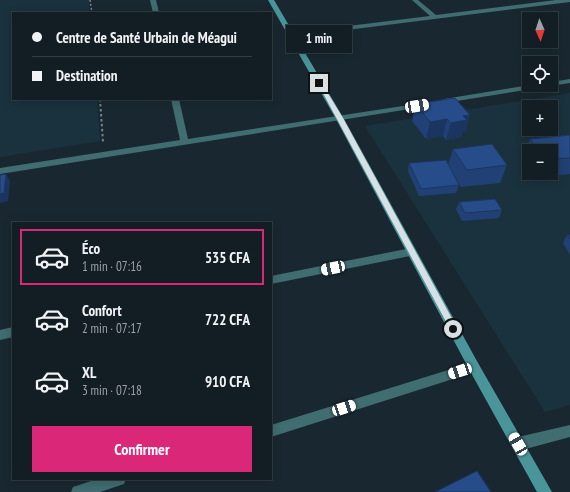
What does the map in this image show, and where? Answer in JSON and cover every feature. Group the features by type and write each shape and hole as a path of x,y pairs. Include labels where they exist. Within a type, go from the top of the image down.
{"street":[{"path":"154,0 156,12"},
{"path":"271,0 340,118 474,367 545,492"},
{"path":"415,0 435,17"},
{"path":"291,35 569,0"},
{"path":"558,83 570,81"},
{"path":"0,171 522,89"},
{"path":"175,100 185,142"},
{"path":"272,280 411,252"},
{"path":"0,335 12,332"},
{"path":"272,431 474,367"},
{"path":"518,444 570,431"},
{"path":"78,492 116,480"}],"path":[{"path":"90,0 92,12"},
{"path":"100,100 104,154"}],"shaded area":[{"path":"0,0 89,0 90,12 12,12 12,100 97,100 100,141 0,157"},
{"path":"570,93 570,405 545,412 365,126 522,101 522,136 558,136 558,100 527,100"}],"building":[{"path":"455,98 470,115 463,116 467,120 451,123 447,119 430,122 416,104"},
{"path":"570,135 570,158 558,159 558,144 534,144 530,139"},
{"path":"492,144 507,165 467,170 453,149"},
{"path":"446,160 459,185 421,189 409,163"},
{"path":"6,174 4,193 0,194 0,175"},
{"path":"495,199 502,210 465,213 459,202"},
{"path":"477,471 491,492 435,492"}],"route":[{"path":"319,83 340,118 453,329"}]}
